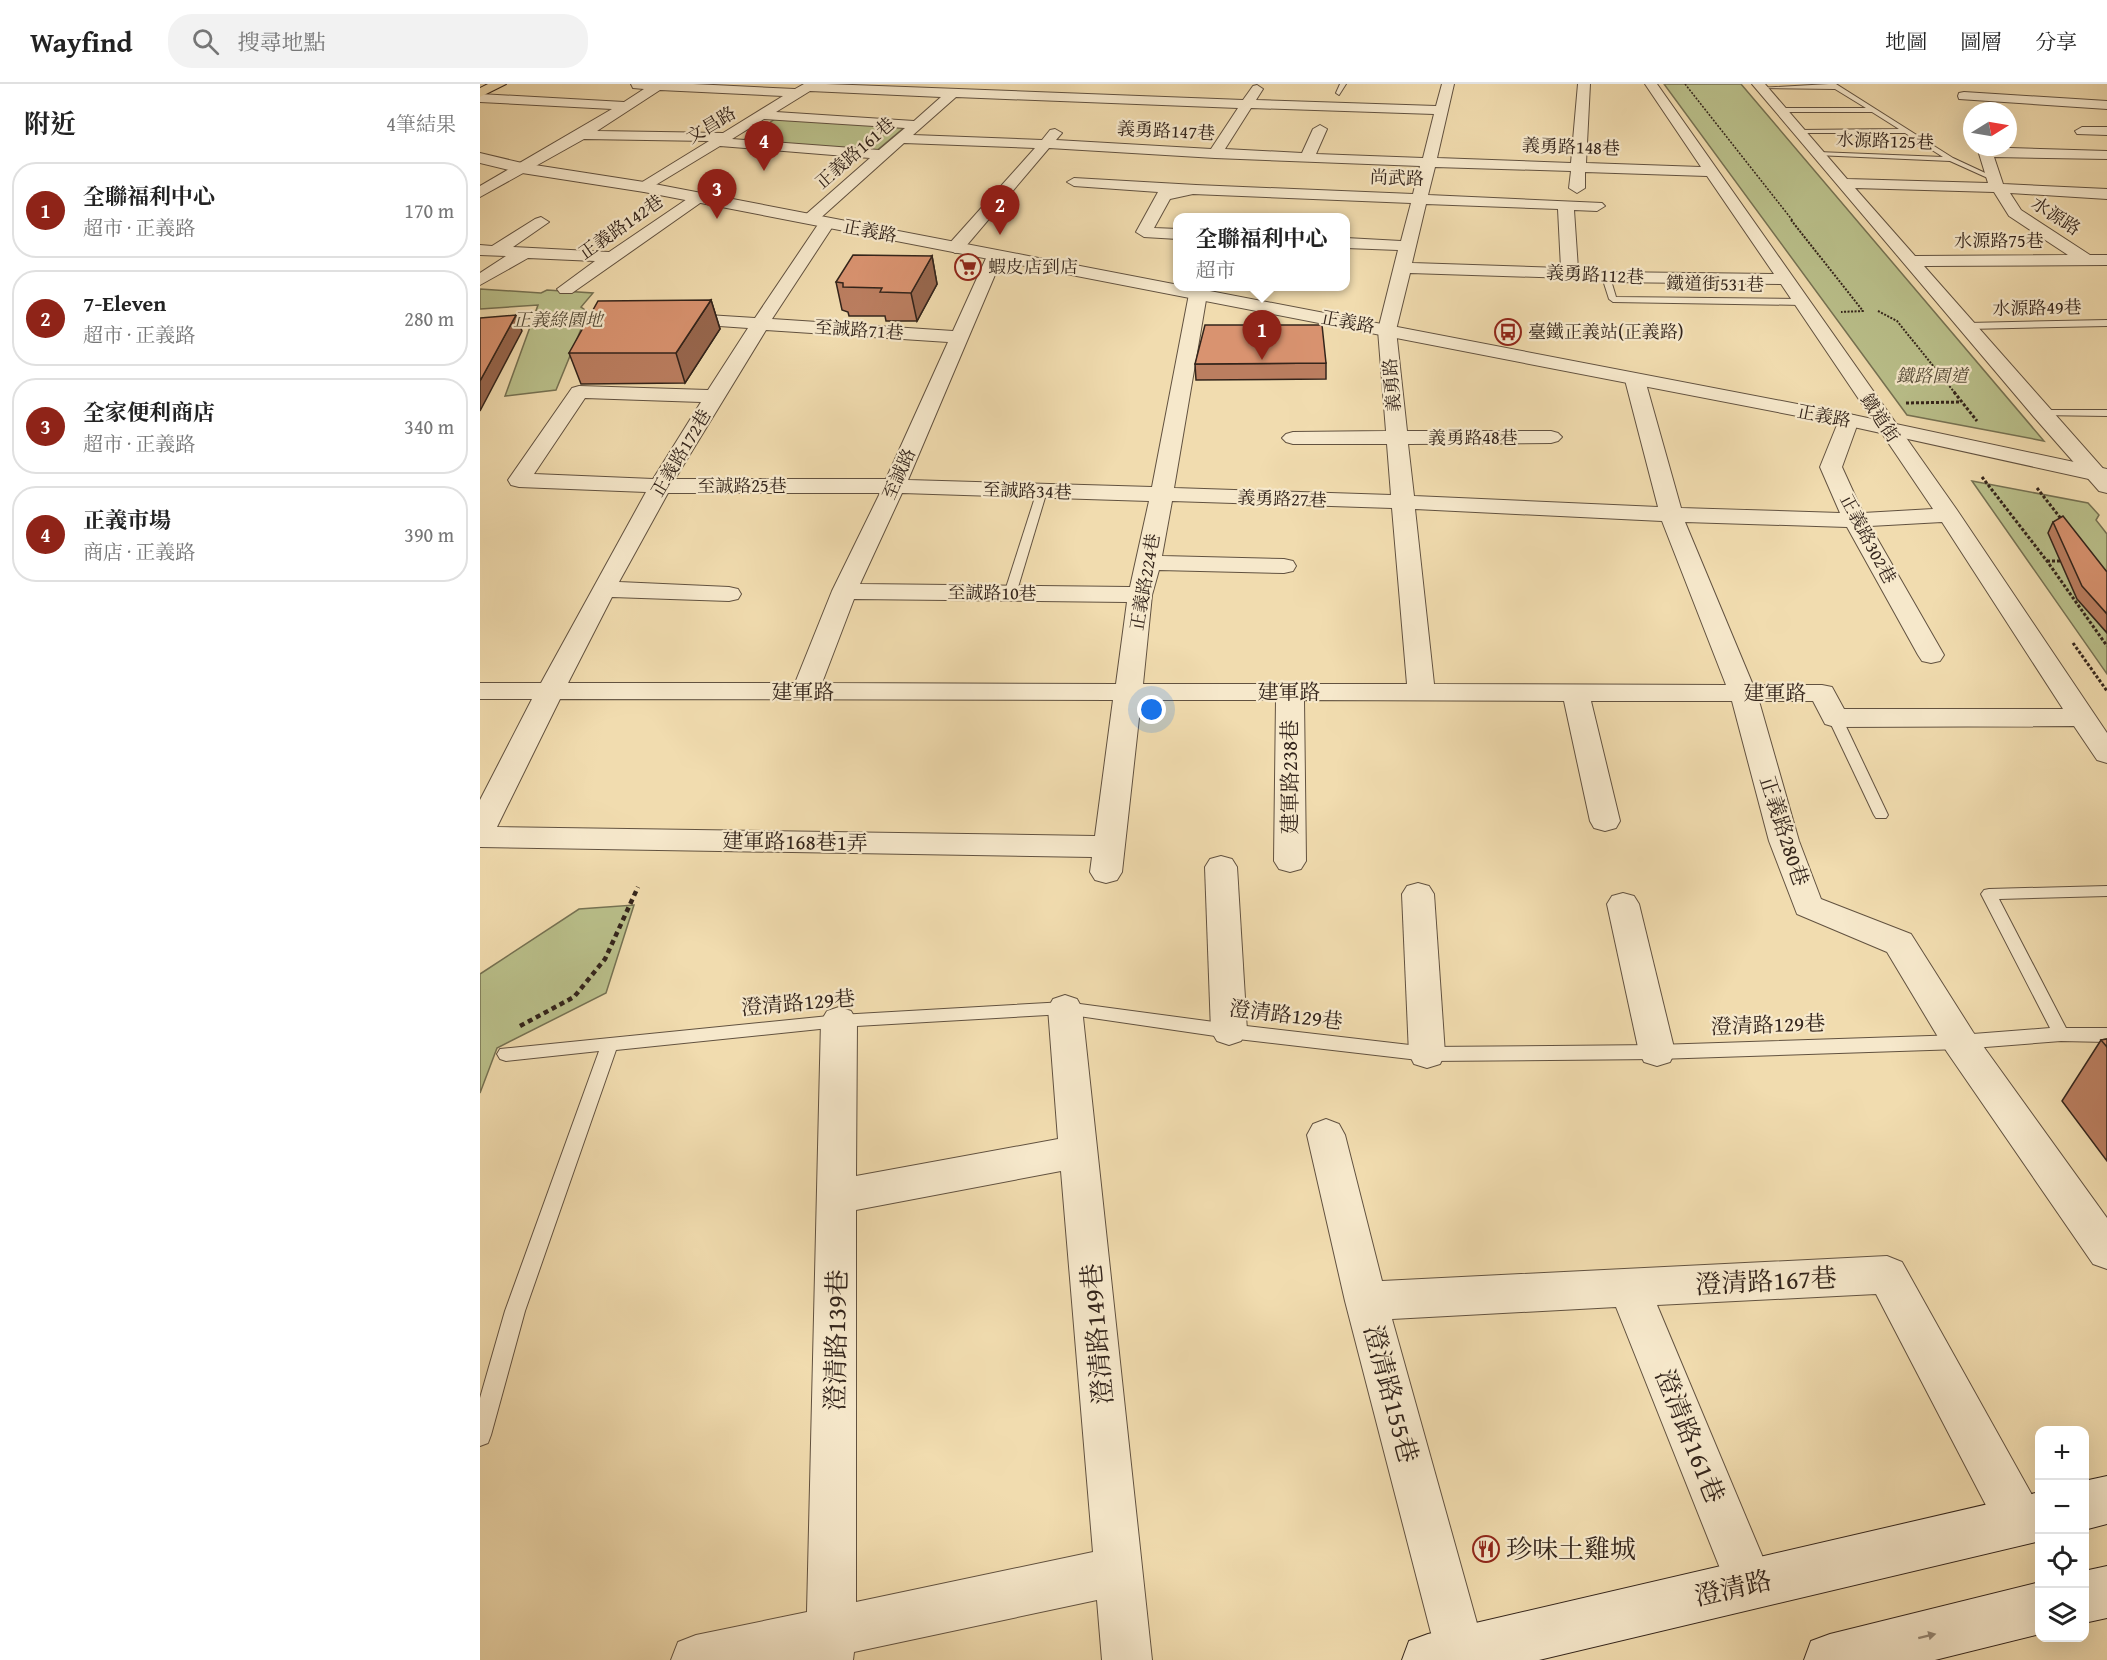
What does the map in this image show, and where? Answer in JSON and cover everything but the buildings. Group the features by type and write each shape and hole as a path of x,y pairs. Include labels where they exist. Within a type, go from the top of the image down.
{"main road":[{"path":"480,93 499,84"}],"street":[{"path":"624,84 715,86 797,93"},
{"path":"1084,99 1099,84"},
{"path":"1215,154 1245,104 1261,84"},
{"name":"義勇路","path":"1421,692 1396,438 1388,330 1448,84"},
{"path":"1570,273 1571,205 1577,167 1584,84"},
{"name":"鐵道街","path":"1651,84 1949,515 2107,754"},
{"path":"1956,84 1966,102 2107,105"},
{"path":"480,192 625,110 657,86"},
{"path":"1760,86 2041,413 2104,479"},
{"name":"文昌路","path":"644,187 807,87 909,87 953,93 1084,99 1442,110"},
{"path":"2057,90 2075,104"},
{"name":"正義路161巷","path":"818,221 883,155 953,93"},
{"path":"480,98 625,110"},
{"path":"761,115 917,125"},
{"path":"955,248 1059,128 1036,127"},
{"path":"1307,158 1320,129"},
{"path":"2082,131 2107,131"},
{"path":"581,135 721,140 883,155"},
{"name":"義勇路147巷","path":"901,139 1047,144 1307,158 1429,161"},
{"path":"2017,151 2107,155"},
{"name":"水源路","path":"1987,156 1996,184 2015,213 2107,273"},
{"name":"正義路","path":"480,158 522,168 644,187 1173,289"},
{"name":"義勇路148巷","path":"1429,161 1712,172"},
{"path":"1074,182 1196,189"},
{"path":"1843,183 1996,184 2107,194"},
{"path":"1173,234 1144,232 1164,195 1196,189"},
{"name":"尚武路","path":"1196,189 1597,206"},
{"name":"正義路142巷","path":"566,289 698,198"},
{"name":"正義路172巷","path":"480,830 550,692 660,486 716,396 818,221"},
{"path":"489,250 541,222"},
{"path":"1350,243 1408,246"},
{"path":"489,250 612,257"},
{"path":"480,280 525,252"},
{"name":"至誠路","path":"805,692 844,591 894,486 995,256"},
{"name":"水源路75巷","path":"1912,261 2107,260"},
{"name":"義勇路112巷","path":"1403,268 1570,273 1606,277 1786,279"},
{"name":"正義路","path":"1182,291 1850,420 2104,479"},
{"name":"正義路224巷","path":"1108,860 1140,595 1149,563 1198,294"},
{"name":"至誠路71巷","path":"658,317 959,337"},
{"name":"正義路280巷","path":"1635,380 1671,515 1743,693 1784,841 1808,906 1899,943 1960,1042 2107,1251"},
{"name":"至誠路25巷","path":"716,396 579,392 519,480 660,486 894,486"},
{"path":"1290,462 1293,438 1291,414"},
{"name":"正義路302巷","path":"1850,420 1831,467 1855,520 1931,655"},
{"name":"義勇路48巷","path":"1293,438 1551,437"},
{"name":"至誠路34巷","path":"894,486 1160,495"},
{"name":"義勇路27巷","path":"1160,495 1855,520 1949,515"},
{"path":"1149,563 1284,566"},
{"path":"604,589 729,594"},
{"name":"至誠路10巷","path":"844,591 1140,595"},
{"name":"建軍路","path":"480,692 1822,693 1835,718 2083,717"},
{"name":"建軍路238巷","path":"1290,692 1290,861"},
{"path":"1576,693 1605,821"},
{"name":"建軍路168巷1弄","path":"480,837 1108,860"},
{"path":"1221,867 1229,1031"},
{"path":"1418,894 1428,1054"},
{"path":"1623,904 1657,1052"},
{"name":"澄清路149巷","path":"1065,1008 1127,1660"},
{"name":"澄清路139巷","path":"829,1645 838,1196 839,1020"},
{"name":"澄清路155巷","path":"1326,1135 1366,1301 1443,1658"},
{"path":"838,1196 1080,1151"},
{"name":"澄清路167巷","path":"1366,1301 1887,1275 2033,1519"},
{"name":"澄清路161巷","path":"1629,1287 1750,1584"},
{"path":"2089,1507 2107,1502"},
{"name":"澄清路","path":"1443,1658 2033,1519"},
{"name":"澄清路","path":"1443,1658 2033,1519"},
{"path":"696,1660 829,1645 1119,1571"},
{"path":"2089,1596 2107,1592"},
{"path":"1857,1657 2035,1609"}],"lane":[{"path":"1339,93 1343,84"},
{"path":"1760,86 1835,86 1951,159 1996,184"},
{"path":"1781,110 1872,110"},
{"path":"1799,132 1906,130"},
{"name":"水源路125巷","path":"1818,154 1951,159"},
{"name":"鐵道街531巷","path":"1606,277 1613,299 1802,302"},
{"name":"水源路49巷","path":"1968,326 2107,323"},
{"path":"2041,413 2107,413"},
{"path":"1010,594 1042,492"},
{"path":"1835,718 1881,815"},
{"path":"2061,1034 1989,894 2107,891"},
{"name":"澄清路129巷","path":"506,1054 839,1020 1065,1008 1229,1031 1428,1054 1657,1052 1960,1042 2061,1034 2107,1035"},
{"path":"480,1436 516,1311 610,1044"}],"path":[{"path":"1685,84 1862,309 1863,311 1840,312 1845,319"},
{"path":"1878,311 1897,321 1981,427"},
{"path":"1910,409 1905,403 1961,402"},
{"path":"1982,477 2047,561 2107,646"},
{"path":"2037,488 2065,524"},
{"path":"2047,561 2069,561"},
{"path":"517,1028 574,997 605,958 638,887"}],"green space":[{"name":"鐵路園道","path":"1664,84 1741,84 2044,441 1907,415"},
{"path":"775,119 906,126 875,152 742,141"},
{"name":"正義綠園地","path":"480,289 541,293 547,290 593,293 581,307 588,312 556,390 505,396 538,305 480,309"},
{"path":"1972,481 2088,503 2099,515 2096,520 2107,534 2107,674"},
{"path":"634,905 606,993 497,1048 480,1093 480,974 579,909"}],"place":[{"name":"正義市場","path":"764,171"},
{"name":"全家便利商店","path":"717,219"},
{"name":"7-Eleven","path":"1000,235"},
{"name":"蝦皮店到店","path":"968,267"},
{"name":"臺鐵正義站(正義路)","path":"1508,332"},
{"name":"全聯福利中心","path":"1262,360"},
{"name":"珍味土雞城","path":"1486,1549"}]}
